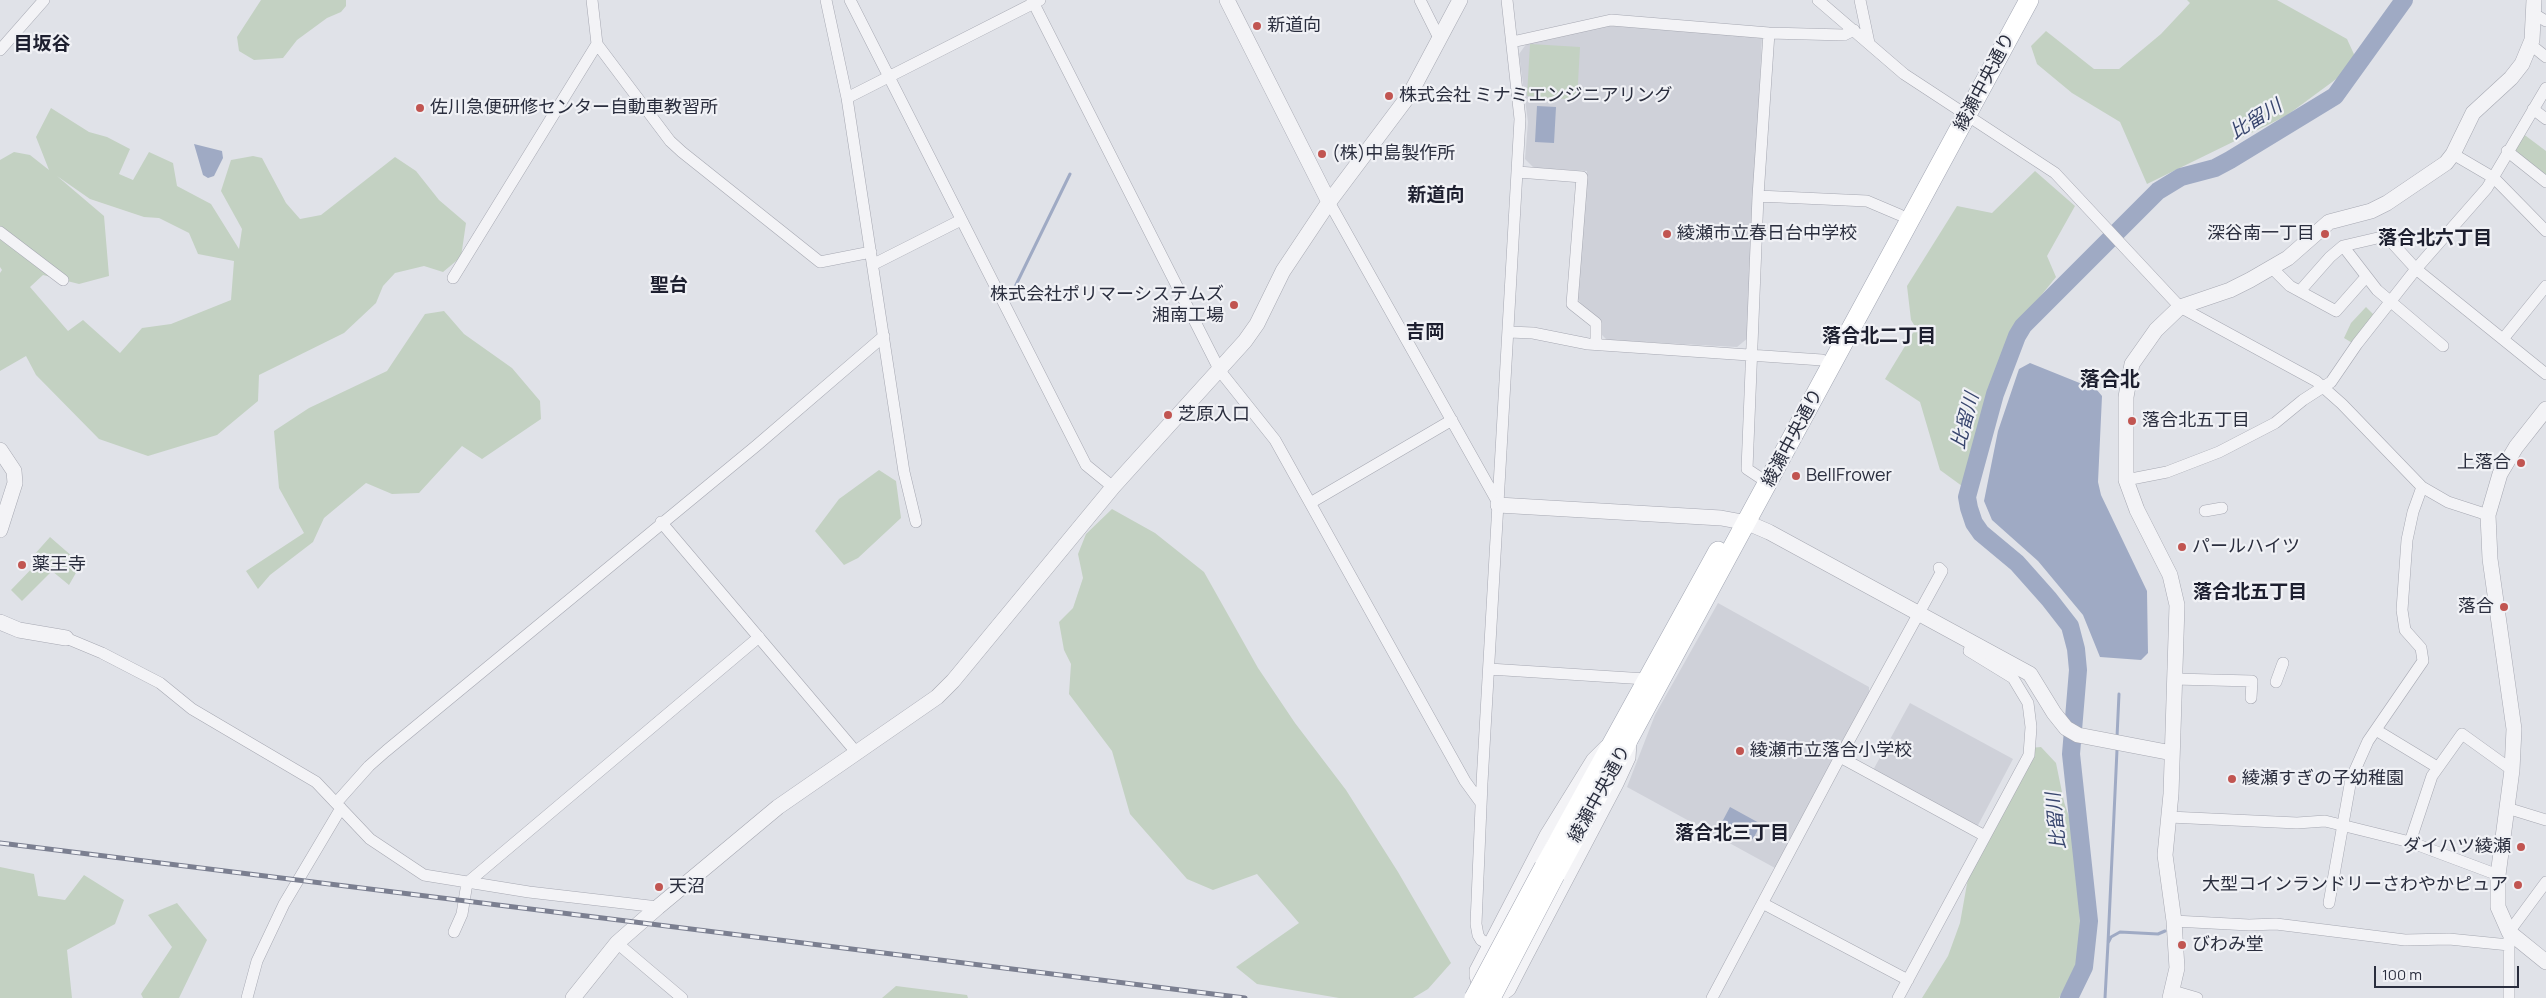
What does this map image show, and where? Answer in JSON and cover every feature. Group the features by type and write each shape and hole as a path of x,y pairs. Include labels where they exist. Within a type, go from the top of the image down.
{"main road":[{"name":"綾瀬中央通り","path":"1550,871 1909,220 2016,0"},
{"name":"綾瀬中央通り","path":"1625,734 1646,679 1742,522 1759,476 1900,215 2029,0"},
{"path":"1474,998 1550,871"},
{"path":"1491,998 1550,871"}],"street":[{"path":"0,50 44,0"},
{"path":"592,0 597,44 670,141 820,262 872,258 961,220"},
{"path":"826,0 847,98 904,472 916,522"},
{"path":"850,0 1086,465 1114,486"},
{"path":"1227,0 1329,202 1498,504"},
{"path":"1420,0 1440,40"},
{"path":"573,998 617,943 658,907 778,807 937,697 953,681 1114,486 1220,371 1257,324 1283,270 1329,202 1410,94 1460,0"},
{"path":"1507,0 1520,119 1488,669 1476,924 1478,935 1488,944 1525,962"},
{"path":"1818,0 1904,74 2054,173 2113,233 2180,306 2312,378 2422,487 2448,502 2488,515"},
{"path":"1860,0 1869,43"},
{"path":"847,98 1035,1 1220,371 1275,440 1312,502 1465,781 1481,803"},
{"path":"2197,998 2172,995 2176,968 2174,921 2165,866 2172,753 2176,591 2134,503 2126,480 2126,397 2132,364 2156,330 2180,306 2238,287 2272,268 2301,248 2329,222 2371,211 2387,203 2440,168 2453,154 2469,117 2514,75 2522,64 2531,45 2538,12"},
{"path":"1512,42 1611,20 1769,32 1844,35 1854,30"},
{"path":"1759,476 1747,469 1758,196 1769,32"},
{"path":"452,278 597,44"},
{"path":"2531,45 2546,57"},
{"path":"2126,480 2167,472 2219,452 2275,424 2303,400 2324,388 2416,269 2494,178 2507,151 2546,88"},
{"path":"2533,109 2546,120"},
{"path":"2507,151 2546,182"},
{"path":"2453,154 2494,178 2546,232"},
{"path":"1518,172 1582,177 1572,304 1596,324 1596,344"},
{"path":"1758,196 1867,201 1900,215"},
{"path":"0,232 63,280"},
{"path":"2300,291 2335,252 2343,246 2386,236 2416,269 2546,374"},
{"path":"2343,246 2366,277 2390,303 2443,346"},
{"path":"2272,268 2290,286 2336,311 2366,277"},
{"path":"2503,339 2546,286"},
{"path":"1509,332 1596,344 1822,360"},
{"path":"247,998 258,961 284,904 339,805 386,751 661,522 756,446 884,336"},
{"path":"2509,998 2509,939 2498,907 2498,875 2512,770 2514,729 2490,559 2488,515 2500,474 2516,446 2546,409"},
{"path":"1312,502 1452,420"},
{"path":"0,450 14,471 15,483 0,530"},
{"path":"2330,903 2352,779 2368,741 2423,661 2421,648 2405,630 2402,610 2407,540 2413,512 2422,487"},
{"path":"1498,504 1742,522 1770,532 2030,674 2054,713 2072,732 2172,753"},
{"path":"2205,511 2222,508"},
{"path":"661,522 856,752"},
{"path":"1712,998 1764,904 1840,757 1942,571 1939,568"},
{"path":"0,622 19,630 66,638 102,653 160,683 192,709 316,782 370,839 424,875 467,883 658,907"},
{"path":"454,932 462,914 467,883 759,637"},
{"path":"1898,998 2029,755 2030,727 2028,702 2013,678 1969,651 1972,642"},
{"path":"2276,682 2283,663"},
{"path":"1488,669 1646,679"},
{"path":"2174,679 2252,681 2251,698"},
{"path":"2376,730 2437,767"},
{"path":"1625,734 1630,758 1602,817 1510,990 1497,994 1477,983 1474,976 1475,970 1545,836 1592,758 1625,734"},
{"path":"2410,842 2437,767 2462,734 2512,770"},
{"path":"1840,757 1985,836"},
{"path":"2507,808 2546,820"},
{"path":"2169,817 2262,822 2324,821 2410,842 2498,875"},
{"path":"2509,939 2546,882"},
{"path":"1764,904 1908,980"},
{"path":"2174,921 2248,925 2276,924 2405,940 2509,939 2546,962"},
{"path":"617,943 682,998"}],"shaded area":[{"name":"綾瀬市立春日台中学校","path":"1612,25 1762,37 1748,338 1737,347 1607,340 1599,332 1576,296 1587,171 1534,168 1525,159 1528,122 1519,54 1527,43"},
{"name":"綾瀬市立落合小学校","path":"1718,603 1869,687 1869,694 1775,868 1627,787 1655,715"},
{"path":"1910,703 2013,759 1976,829 1872,772"}],"green space":[{"path":"261,0 346,0 346,6 341,12 327,18 297,40 283,58 254,60 239,51 237,37"},
{"path":"2187,0 2277,0 2347,39 2358,63 2286,116 2147,184 2120,122 2072,93 2037,64 2031,46 2046,31 2094,69 2119,69 2161,34 2190,3"},
{"path":"1530,44 1580,47 1577,100 1527,96"},
{"path":"51,108 89,132 107,137 130,149 119,174 133,180 149,152 173,163 177,186 211,204 239,249 242,229 221,191 231,160 253,156 262,158 286,203 300,219 321,215 395,157 416,171 439,200 466,223 461,257 443,272 424,266 395,273 383,286 376,303 344,333 259,375 258,401 217,435 148,456 99,439 36,375 26,356 0,371 0,273 2,270 0,267 0,160 14,152 30,155 49,170 36,137","holes":["57,176 90,199 144,217 159,218 189,233 198,254 234,261 231,300 171,324 142,328 120,353 83,320 68,331 30,287 43,275 79,284 109,276 104,216"]},
{"path":"2522,133 2546,151 2546,175 2515,151"},
{"path":"2035,171 2075,206 2047,256 2056,277 2010,334 1962,486 1940,470 1920,402 1885,379 1916,328 1911,320 1907,286 1957,206 1992,213"},
{"path":"2366,307 2375,316 2354,344 2344,338 2351,323"},
{"path":"444,311 464,334 512,368 540,401 541,419 482,459 462,446 419,493 392,494 366,483 324,518 313,542 270,575 258,589 246,571 304,533 279,488 274,431 309,408 387,371 425,314"},
{"path":"879,470 896,481 901,518 858,558 844,565 815,531 839,499"},
{"path":"1112,509 1155,533 1204,572 1258,668 1295,723 1346,790 1398,872 1451,963 1428,989 1413,998 1339,998 1257,984 1236,967 1299,923 1257,874 1213,890 1187,879 1130,814 1112,751 1069,694 1071,664 1064,650 1059,622 1073,608 1083,578 1078,554 1086,534"},
{"path":"50,537 81,564 69,585 52,571 22,601 11,590 40,560 34,555"},
{"path":"2041,747 2056,763 2064,802 2074,832 2078,865 2081,956 2059,998 1922,998 1948,956 1960,923 1970,867 2030,748"},
{"path":"0,867 34,874 38,896 65,900 84,875 124,900 115,924 67,950 72,998 0,998"},
{"path":"177,903 207,940 179,998 143,998 141,994 172,947 148,915"},
{"path":"896,986 967,995 968,998 882,998"}],"water":[{"path":"1537,106 1556,107 1554,143 1535,142"},
{"path":"194,144 222,151 223,158 214,176 208,178 203,175"},
{"path":"2030,363 2097,390 2102,396 2098,482 2101,495 2147,591 2148,653 2141,660 2100,657 2083,615 2038,561 1992,520 1984,501 1998,431 2019,369"},
{"path":"1730,807 1761,824 1753,839 1722,822"}],"waterway":[{"name":"比留川","path":"2069,998 2084,967 2089,921 2071,754 2078,670 2076,649 2070,626 2017,563 1981,533 1974,523 1969,508 1967,497 1995,394 2017,336 2023,326 2158,191 2181,177 2215,168 2230,160 2335,96 2404,0"},
{"path":"1012,293 1070,174"},
{"path":"2117,737 2119,694"},
{"path":"2108,943 2117,750"},
{"path":"2105,998 2108,943 2111,937 2120,932 2158,934 2165,931"}],"railway":[{"path":"0,843 1245,998"}],"place":[{"name":"新道向","path":"1257,26"},
{"name":"株式会社 ミナミエンジニアリング","path":"1389,96"},
{"name":"佐川急便研修センター自動車教習所","path":"420,108"},
{"name":"(株)中島製作所","path":"1322,154"},
{"name":"綾瀬市立春日台中学校","path":"1667,234"},
{"name":"深谷南一丁目","path":"2325,234"},
{"name":"株式会社ポリマーシステムズ 湘南工場","path":"1234,305"},
{"name":"芝原入口","path":"1168,415"},
{"name":"落合北五丁目","path":"2132,421"},
{"name":"上落合","path":"2521,463"},
{"name":"BellFrower","path":"1796,476"},
{"name":"パールハイツ","path":"2182,547"},
{"name":"薬王寺","path":"22,565"},
{"name":"落合","path":"2504,607"},
{"name":"綾瀬市立落合小学校","path":"1740,751"},
{"name":"綾瀬すぎの子幼稚園","path":"2232,779"},
{"name":"ダイハツ綾瀬","path":"2521,847"},
{"name":"大型コインランドリーさわやかピュア","path":"2518,885"},
{"name":"天沼","path":"659,887"},
{"name":"びわみ堂","path":"2182,945"}],"district":[{"name":"目坂谷","path":"42,45"},
{"name":"新道向","path":"1436,196"},
{"name":"落合北六丁目","path":"2435,239"},
{"name":"聖台","path":"669,286"},
{"name":"吉岡","path":"1425,333"},
{"name":"落合北二丁目","path":"1879,337"},
{"name":"落合北","path":"2110,380"},
{"name":"落合北五丁目","path":"2250,593"},
{"name":"落合北三丁目","path":"1732,834"}]}
